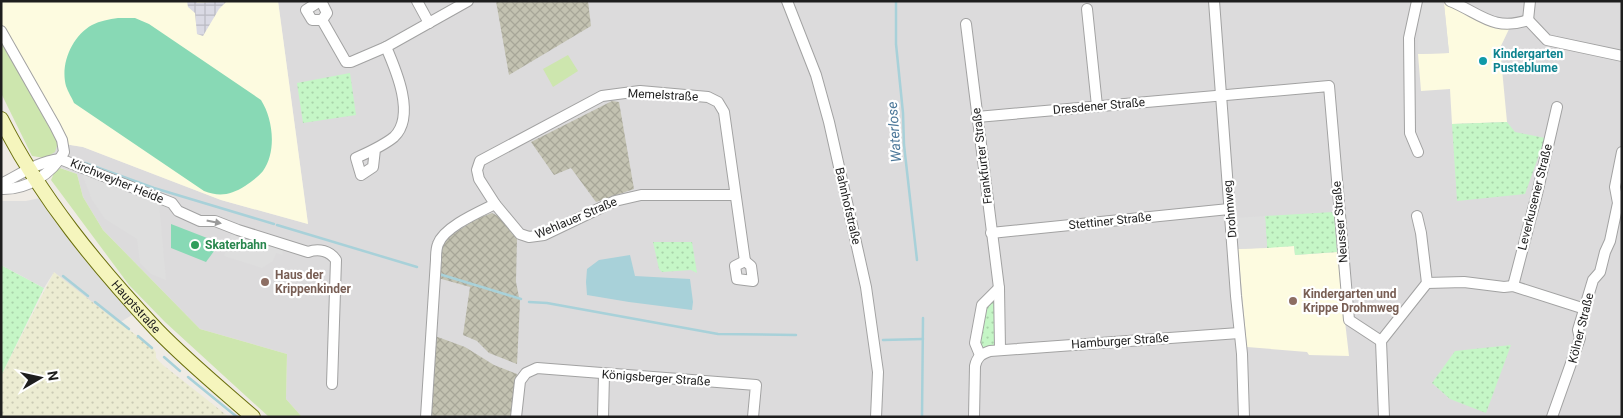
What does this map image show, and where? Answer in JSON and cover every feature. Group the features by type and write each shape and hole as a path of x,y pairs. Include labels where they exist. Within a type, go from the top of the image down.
{"main road":[{"name":"Hauptstraße","path":"1,119 33,174 94,258 158,330 254,417"}],"street":[{"path":"320,1 327,13 322,20 312,20 306,10 320,1"},
{"path":"417,1 429,24"},
{"path":"322,20 346,62 356,61 429,24 468,1"},
{"name":"Bahnhofstraße","path":"787,1 816,76 829,122 866,287 878,372 876,417"},
{"name":"Drohmweg","path":"1214,1 1242,354 1244,417"},
{"path":"1417,1 1410,38 1410,133 1418,152"},
{"path":"1450,1 1492,22 1514,25 1528,20"},
{"path":"1530,1 1528,20 1547,40 1622,56"},
{"path":"1087,9 1098,106"},
{"name":"Frankfurter Straße","path":"966,24 998,288 1000,349"},
{"path":"1,31 62,140 64,152 60,159 47,160 33,174 9,189 1,189"},
{"path":"376,149 395,136 401,125 403,114 401,86 386,47"},
{"name":"Dresdener Straße","path":"977,117 1220,94 1329,86"},
{"name":"Neusser Straße","path":"1329,86 1349,320 1381,341"},
{"name":"Memelstraße","path":"495,204 478,179 477,170 480,160 602,96 640,91 708,97 718,102 724,112 745,261"},
{"name":"Leverkusener Straße","path":"1513,286 1538,194 1556,107"},
{"name":"Kölner Straße","path":"1554,416 1577,350 1580,338 1578,330 1593,280 1600,272 1605,252 1610,242 1618,203 1615,187 1622,152"},
{"name":"Kirchweyher Heide","path":"60,159 172,203 178,210 200,220 215,221 308,252 316,249 332,254 336,260 332,384"},
{"path":"1,184 33,174"},
{"name":"Wehlauer Straße","path":"495,204 520,234 530,238 536,237 615,200 641,195 735,195"},
{"path":"426,417 438,244 451,229 469,217 495,204"},
{"name":"Stettiner Straße","path":"991,233 1229,209"},
{"path":"1384,417 1381,341 1427,283 1417,216"},
{"path":"1427,283 1464,282 1504,287 1513,286 1585,309"},
{"path":"980,355 975,342 982,305 998,288"},
{"name":"Hamburger Straße","path":"1000,349 1239,333"},
{"path":"974,417 974,366 980,355 1000,349"},
{"name":"Königsberger Straße","path":"516,417 520,380 526,373 537,368 756,384 754,417"},
{"path":"603,417 604,374"}],"shaded area":[{"path":"1,1 278,1 308,224 221,200 83,147 58,143 1,41"},
{"path":"187,1 196,1 197,3 227,1 219,9 203,36 197,34 195,13 188,7"},
{"path":"278,1 1622,1 1622,417 302,417 286,399 287,354 200,329 103,230 83,197 77,174 61,168 54,173 45,158 54,152 58,143 83,147 221,200 308,224"},
{"path":"496,1 588,1 591,26 509,75"},
{"path":"1424,1 1437,1 1444,4 1449,53 1418,54 1419,8"},
{"path":"1444,4 1457,8 1490,26 1510,27 1500,48 1507,122 1452,124 1450,89 1421,91 1418,54 1449,53"},
{"path":"612,101 619,102 634,189 596,202 571,168 554,175 531,142"},
{"path":"82,174 159,202 166,280 151,274 140,263 137,239 105,219 92,200"},
{"path":"40,198 135,313 119,323 54,272 44,288 1,265 1,201 26,201"},
{"path":"492,213 502,218 517,238 516,282 520,302 517,364 489,353 477,341 463,335 470,287 438,278 439,250 450,236 476,219"},
{"path":"1265,216 1267,248 1238,249 1235,218"},
{"path":"232,232 241,234 238,243 263,250 265,243 284,248 282,255 276,253 273,261 262,268 224,256"},
{"name":"Kindergarten und Krippe Drohmweg","path":"1294,246 1295,255 1337,252 1349,356 1309,355 1307,352 1247,347 1238,249"},
{"path":"435,336 465,347 494,365 517,374 514,417 429,417"}],"green space":[{"path":"118,18 135,18 149,24 261,100 271,126 272,145 267,163 257,177 240,189 230,193 215,194 204,191 74,103 66,86 65,78 66,60 73,43 92,25"},
{"path":"1,41 58,143 55,152 45,158 32,156 1,93"},
{"path":"568,55 578,71 553,87 543,69"},
{"path":"350,73 356,115 303,123 297,83"},
{"path":"1507,122 1515,132 1545,138 1525,194 1457,201 1452,124"},
{"path":"60,168 77,174 83,197 103,230 200,329 287,354 286,399 302,417 269,417 165,322 129,285 51,180 54,173"},
{"path":"1334,212 1337,252 1295,255 1294,246 1267,248 1265,216"},
{"name":"Skaterbahn","path":"171,224 220,243 206,262 171,248"},
{"path":"653,242 692,242 697,273 691,270 662,272 659,269"},
{"path":"1,265 44,288 1,376"},
{"path":"54,272 154,349 156,358 163,365 229,417 1,417 1,376"},
{"path":"997,294 998,346 981,350 977,342 986,306"},
{"path":"1511,345 1486,413 1450,399 1432,383 1455,351"}],"water":[{"path":"630,255 635,276 690,279 693,302 692,310 587,295 587,269 599,260"}],"waterway":[{"name":"Waterlose","path":"896,1 896,44 903,113 904,145 917,260"},
{"path":"85,163 154,188 274,224"},
{"path":"277,225 417,267"},
{"path":"439,274 521,299"},
{"path":"63,276 88,296"},
{"path":"95,302 129,329"},
{"path":"529,302 547,303 718,334 796,335"},
{"path":"922,417 923,318"},
{"path":"138,336 152,348"},
{"path":"883,340 923,339"},
{"path":"164,357 180,371"},
{"path":"188,377 237,417"}],"place":[{"name":"Kindergarten Pusteblume","path":"1483,61"},
{"name":"Skaterbahn","path":"195,245"},
{"name":"Haus der Krippenkinder","path":"265,282"},
{"name":"Kindergarten und Krippe Drohmweg","path":"1293,301"}]}
